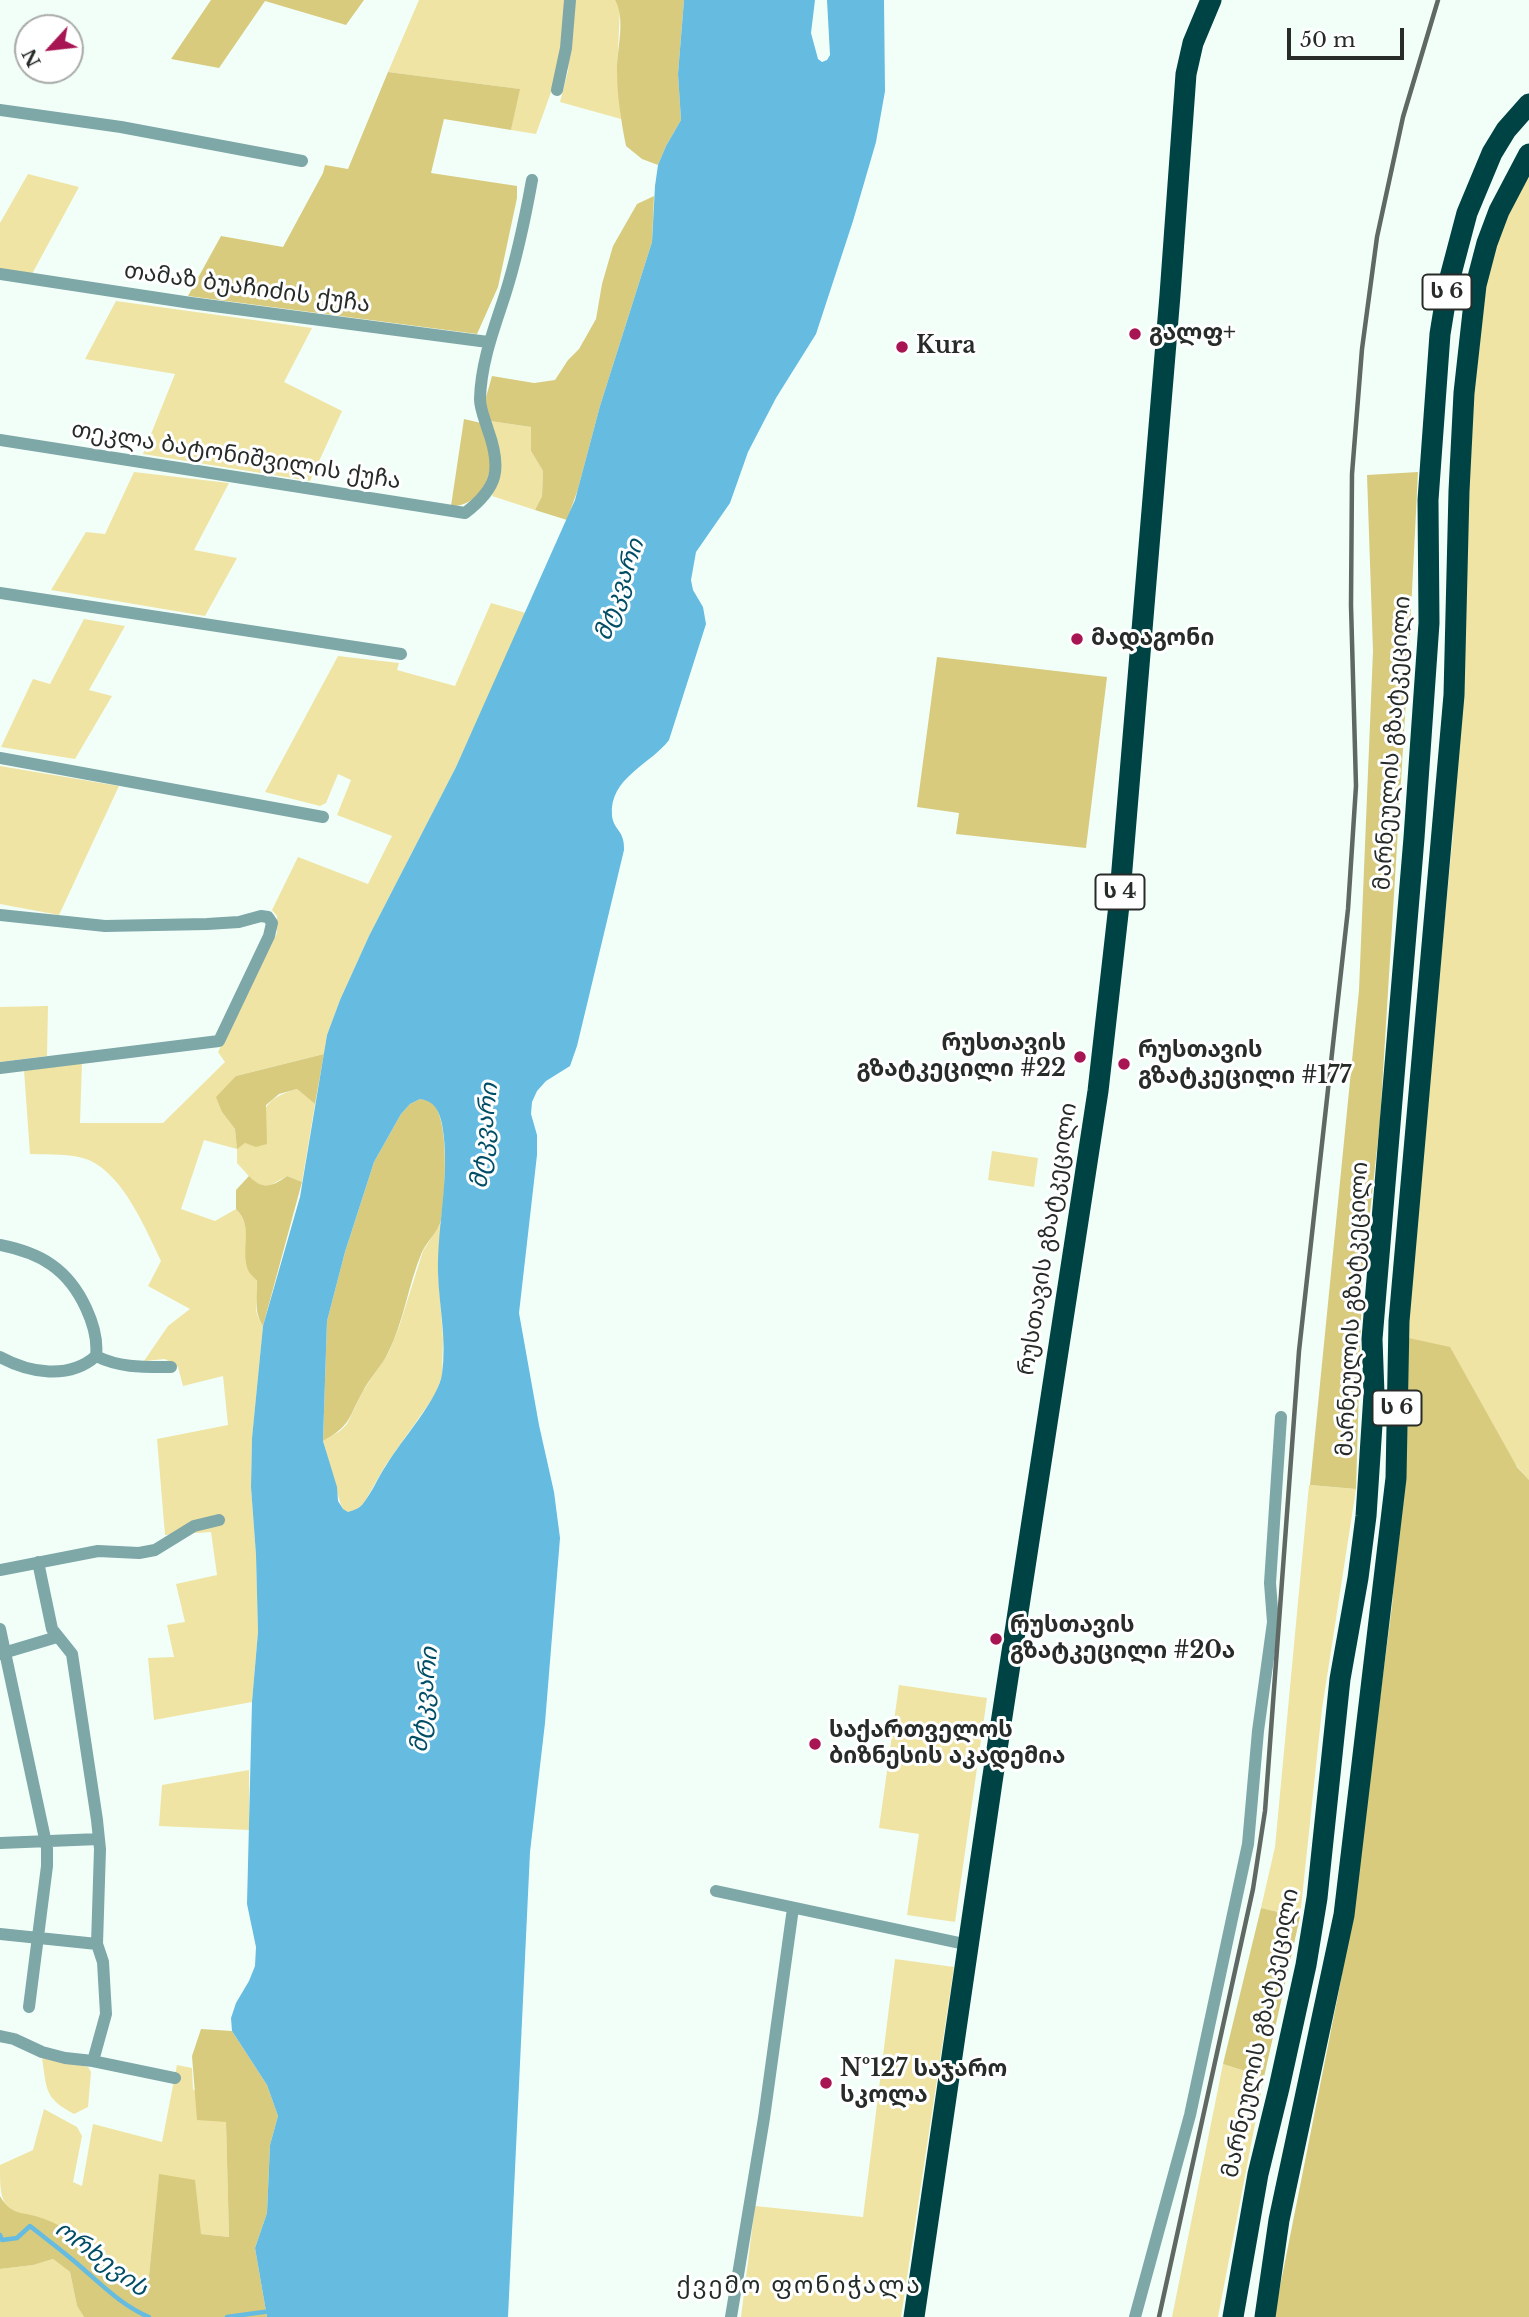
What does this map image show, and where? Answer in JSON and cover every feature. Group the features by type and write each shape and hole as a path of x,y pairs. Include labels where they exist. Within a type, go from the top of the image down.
{"highway":[{"name":"რუსთავის გზატკეცილი","path":"914,2317 993,1773 1098,1091 1119,905 1186,74 1193,43 1211,0"},
{"name":"მარნეულის გზატკეცილი","path":"1233,2317 1258,2174 1306,1965 1317,1898 1340,1679 1366,1516 1374,1405 1372,1339 1414,838 1429,623 1429,500 1440,334 1448,285 1466,213 1492,153 1506,130 1529,104"},
{"name":"მარნეულის გზატკეცილი","path":"1265,2317 1279,2220 1344,1915 1392,1519 1396,1478 1399,1321 1454,695 1464,393 1476,285 1499,211 1529,154"},
{"path":"1426,657 1456,658"},
{"path":"1423,696 1454,695"}],"street":[{"path":"557,90 566,48 569,0"},
{"path":"0,110 121,127 302,162"},
{"path":"488,342 523,230 532,180"},
{"name":"თამაზ ბუაჩიძის ქუჩა","path":"0,274 191,303 488,342"},
{"name":"თეკლა ბატონიშვილის ქუჩა","path":"0,440 465,513 486,495 494,481 497,466 493,442 480,401 488,342"},
{"path":"0,593 401,654"},
{"path":"0,758 323,817"},
{"path":"0,915 105,926 239,922 261,916 268,917 272,923 269,936 219,1041 0,1068"},
{"path":"0,1245 40,1257 62,1272 77,1289 89,1314 97,1342 96,1356 72,1370 46,1372 18,1367 0,1357"},
{"path":"96,1356 110,1363 131,1367 170,1367"},
{"path":"1135,2317 1190,2115 1248,1844 1258,1731 1273,1622 1270,1583 1281,1417"},
{"path":"0,1570 98,1551 139,1553 155,1550 194,1525 219,1520"},
{"path":"38,1562 52,1629 72,1654 99,1839 97,1944 103,1962 106,2014 93,2061"},
{"path":"0,1629 45,1842 47,1866 29,2007"},
{"path":"3,1653 57,1637"},
{"path":"0,1843 99,1839"},
{"path":"716,1891 969,1945"},
{"path":"732,2317 766,2105 793,1908"},
{"path":"0,1934 97,1944"},
{"path":"0,2036 65,2058 175,2078"}],"shaded area":[{"path":"211,0 364,0 346,25 265,1 219,68 171,59"},
{"path":"419,0 565,0 555,81 536,134 511,130 519,89 388,72"},
{"path":"574,0 615,0 620,9 617,71 621,119 560,102 568,71"},
{"path":"615,0 684,0 678,74 681,120 658,165 642,159 626,146 618,89 620,16"},
{"path":"388,72 520,89 511,130 444,119 431,173 517,186 517,198 498,287 477,334 188,296 221,236 283,247 325,165 348,169"},
{"path":"1529,166 1529,1480 1404,1337 1453,834 1471,357 1497,234"},
{"path":"28,174 79,187 32,274 0,269 0,223"},
{"path":"654,196 652,242 567,520 535,510 542,496 543,471 531,451 531,427 490,421 485,401 492,376 534,383 555,380 579,349 596,319 613,246 637,204"},
{"path":"116,301 312,328 284,382 342,411 310,481 143,454 175,374 85,359"},
{"path":"464,419 481,423 490,447 491,464 486,482 476,497 461,505 451,506"},
{"path":"490,421 531,427 531,451 543,471 542,496 535,510 492,496 498,480"},
{"path":"134,472 229,483 194,550 237,558 205,616 51,590 86,532 105,534"},
{"path":"1418,472 1380,1121 1362,1287 1356,1489 1310,1485 1359,990 1373,651 1367,475"},
{"path":"491,603 526,613 456,767 369,936 340,1000 327,1035 324,1054 236,1076 222,1112 235,1129 237,1148 245,1143 256,1146 262,1116 269,1103 276,1098 297,1089 315,1104 302,1182 287,1176 269,1186 256,1184 237,1163 237,1149 204,1140 181,1209 215,1221 236,1209 245,1224 248,1255 258,1289 256,1308 263,1326 252,1438 251,1487 258,1632 252,1702 154,1720 148,1658 174,1657 167,1625 185,1622 176,1584 217,1575 211,1532 165,1535 157,1439 228,1425 223,1376 183,1386 178,1367 165,1359 144,1361 168,1326 190,1309 148,1286 161,1261 132,1204 113,1178 89,1160 67,1155 30,1154 24,1070 82,1061 80,1123 163,1123 225,1062 218,1052 277,933 277,916 272,910 298,857 368,884 392,836 337,815 351,780 338,774 326,803 320,806 265,792 338,656 399,663 397,670 455,686"},
{"path":"84,619 125,626 89,690 112,696 75,759 1,747 33,679 50,684"},
{"path":"937,657 1107,677 1086,848 956,834 959,813 917,807"},
{"path":"0,766 119,786 59,915 0,904"},
{"path":"48,1006 47,1056 0,1062 0,1007"},
{"path":"324,1054 315,1104 297,1089 279,1094 266,1105 267,1144 256,1147 245,1143 237,1149 235,1129 222,1112 216,1097 236,1076"},
{"path":"420,1099 430,1101 437,1109 444,1138 441,1220 422,1252 388,1353 347,1421 339,1431 323,1441 327,1321 345,1252 374,1162 401,1114 410,1104"},
{"path":"992,1151 1038,1158 1034,1187 988,1180"},
{"path":"249,1176 263,1185 272,1185 287,1176 302,1182 263,1326 257,1309 257,1281 246,1264 245,1223 236,1209 236,1190"},
{"path":"441,1223 438,1272 443,1339 442,1376 435,1395 385,1466 364,1503 356,1510 348,1512 341,1506 323,1441 347,1424 363,1391 388,1354 423,1251"},
{"path":"1404,1337 1450,1347 1517,1467 1529,1480 1529,2317 1274,2317 1341,1980 1364,1821 1392,1606 1406,1429"},
{"path":"1309,1485 1356,1489 1322,1709 1300,1917 1261,1908 1275,1847"},
{"path":"899,1685 987,1698 955,1922 907,1915 919,1834 879,1828"},
{"path":"249,1770 249,1830 159,1826 162,1785"},
{"path":"1261,1908 1300,1917 1264,2077 1223,2064"},
{"path":"895,1959 954,1967 901,2317 741,2317 755,2206 863,2217"},
{"path":"201,2029 232,2031 267,2085 278,2116 270,2145 267,2213 255,2248 267,2317 84,2317 77,2306 70,2272 53,2259 33,2265 0,2269 0,2196 4,2203 14,2210 51,2222 86,2242 116,2263 141,2287 149,2276 159,2174 195,2180 201,2234 229,2237 226,2122 197,2120 192,2056"},
{"path":"42,2058 88,2067 91,2072 88,2107 74,2114 52,2098 46,2086"},
{"path":"1223,2064 1264,2077 1218,2317 1172,2317"},
{"path":"177,2065 192,2068 193,2089 226,2122 229,2237 201,2234 159,2177 149,2276 142,2287 130,2275 40,2217 10,2208 2,2196 0,2165 33,2150 44,2109 77,2127 82,2136 73,2182 82,2186 93,2124 162,2142"},
{"path":"53,2259 70,2272 77,2306 84,2317 0,2317 0,2269"}],"water":[{"name":"მტკვარი","path":"684,0 815,0 811,33 818,59 822,62 830,55 827,0 884,0 885,91 876,142 853,221 816,334 776,398 748,452 730,503 696,552 691,580 693,590 703,607 706,624 669,740 624,781 617,791 612,815 623,838 624,850 577,1046 570,1066 546,1081 532,1102 531,1114 537,1135 537,1155 519,1313 554,1492 560,1538 545,1723 530,1852 508,2317 267,2317 255,2248 267,2213 270,2145 278,2116 267,2085 232,2031 231,2018 255,1966 256,1947 247,1904 252,1702 258,1632 251,1487 252,1438 263,1326 300,1197 327,1035 340,1000 369,936 456,767 575,500 600,406 652,242 658,165 681,120 678,74","holes":["420,1099 432,1104 439,1114 444,1142 438,1273 443,1336 442,1374 427,1407 387,1464 366,1500 359,1508 348,1512 338,1501 337,1487 323,1441 327,1321 345,1252 374,1162 401,1114 410,1104"]}],"waterway":[{"name":"ორხევის","path":"0,2235 2,2240 17,2238 30,2226 119,2299 149,2317"},
{"name":"ორხევის","path":"227,2317 271,2311"}],"railway":[{"path":"1159,2317 1253,1889 1265,1811 1299,1351 1348,909 1356,786 1351,605 1352,474 1362,349 1377,237 1403,117 1438,0"}],"place":[{"name":"გალფ+","path":"1135,334"},
{"name":"Kura","path":"902,347"},
{"name":"მადაგონი","path":"1077,639"},
{"name":"რუსთავის გზატკეცილი #22","path":"1080,1057"},
{"name":"რუსთავის გზატკეცილი #177","path":"1124,1064"},
{"name":"რუსთავის გზატკეცილი #20ა","path":"996,1639"},
{"name":"საქართველოს ბიზნესის აკადემია","path":"815,1744"},
{"name":"№127 საჯარო სკოლა","path":"826,2083"}],"district":[{"name":"ქვემო ფონიჭალა","path":"799,2286"}]}
